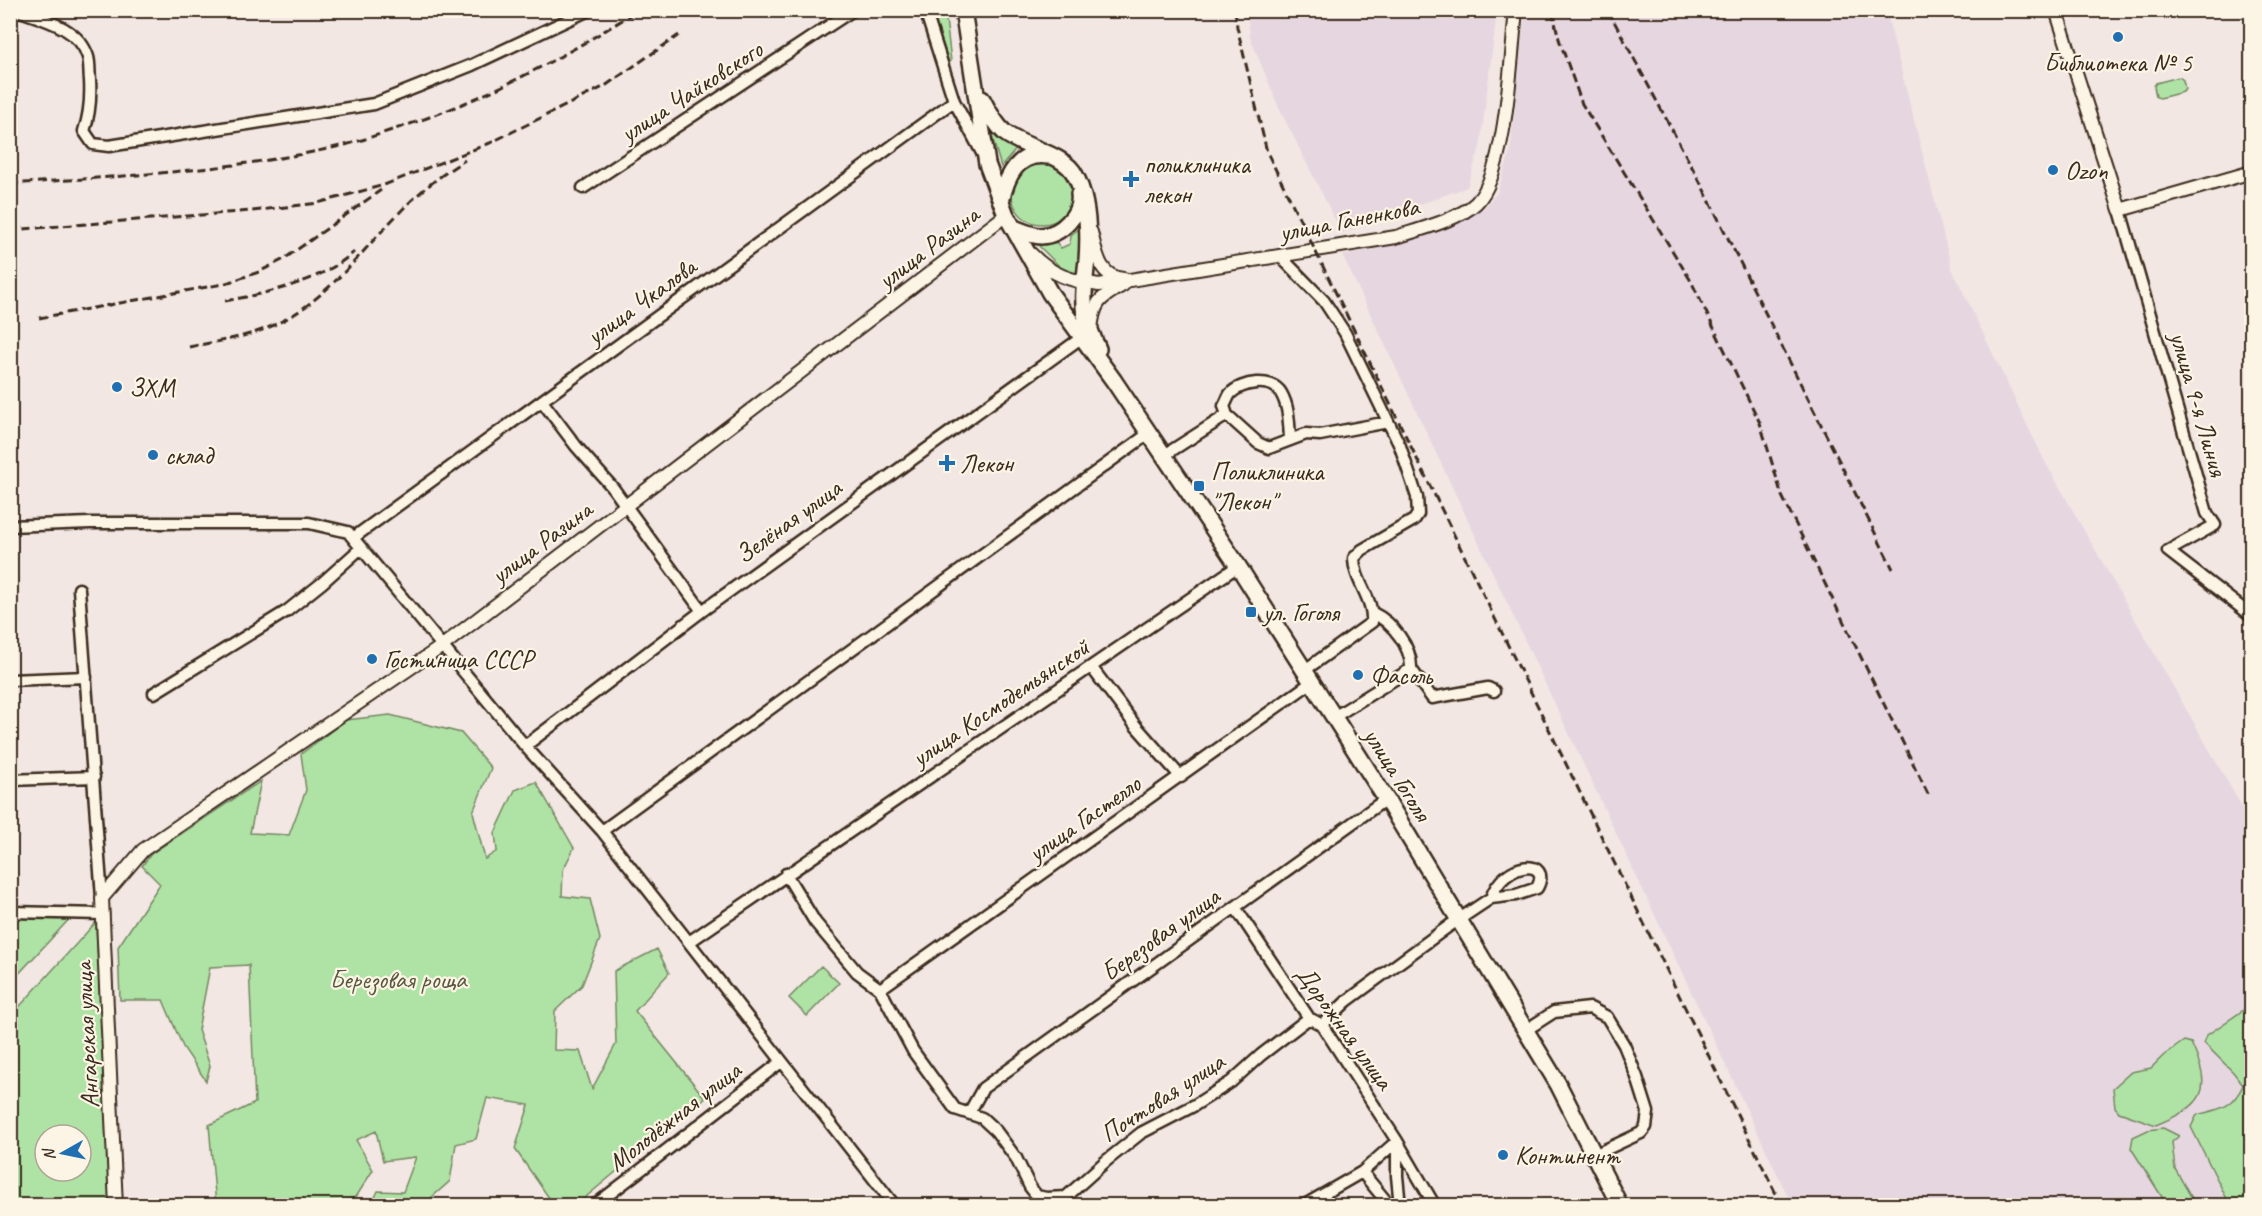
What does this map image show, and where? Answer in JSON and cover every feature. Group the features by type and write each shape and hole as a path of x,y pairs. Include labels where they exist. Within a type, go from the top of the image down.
{"main road":[{"path":"963,10 987,164 1007,215 1050,293 1086,337"},
{"path":"974,77 991,116 1005,132 1024,144 1058,159 1076,176 1084,199 1087,230 1084,283 1086,337"},
{"path":"1007,215 1008,176 1018,164 1029,158 1044,156 1058,159"},
{"path":"1007,215 1030,234 1041,236 1067,225 1080,200 1076,176"},
{"name":"улица Гоголя","path":"1086,337 1148,434 1238,566 1386,799 1558,1084 1620,1206"}],"street":[{"path":"17,10 61,27 81,42 88,57 91,102 84,131 93,144 109,146 374,104 472,66 589,10"},
{"name":"улица Чайковского","path":"583,188 853,10"},
{"path":"925,10 954,101 987,164"},
{"name":"улица Ганенкова","path":"1023,244 1050,271 1064,278 1099,285 1396,237 1439,224 1476,204 1489,185 1501,150 1516,10"},
{"name":"улица 9-я Линия","path":"2056,10 2120,210 2207,513 2215,525 2168,551 2252,616"},
{"name":"улица Чкалова","path":"353,538 954,101"},
{"path":"2120,210 2252,172"},
{"path":"1084,199 1100,265 1109,275 1135,279"},
{"name":"улица Разина","path":"102,898 143,850 441,647 1007,215"},
{"path":"1280,256 1324,301 1345,333 1400,446 1418,497 1418,514 1414,520 1362,550 1353,558 1354,568 1373,613 1384,618 1406,647 1411,659 1411,669 1432,698 1488,688 1494,691"},
{"path":"1086,337 1094,308 1102,297 1135,279"},
{"name":"Зелёная улица","path":"525,746 702,611 1086,337"},
{"path":"1290,439 1288,409 1280,390 1265,382 1249,384 1231,393 1224,406 1227,415 1258,443 1269,448 1306,434 1320,435 1388,422"},
{"path":"542,401 576,446 626,505 702,611"},
{"path":"1163,456 1227,415"},
{"path":"602,831 1148,434"},
{"path":"10,526 90,523 309,523 348,532 525,746 602,831 895,1206"},
{"path":"154,693 287,611 361,548"},
{"name":"улица Космодемьянской","path":"689,942 1238,566"},
{"path":"79,590 102,898"},
{"name":"улица Гастелло","path":"880,989 1181,777 1309,676 1371,622 1373,613"},
{"path":"1092,668 1135,725 1181,777"},
{"path":"1334,717 1411,669"},
{"path":"10,680 86,677"},
{"path":"10,780 94,777"},
{"name":"Березовая улица","path":"969,1113 983,1088 1386,799"},
{"path":"786,874 822,930 856,972 880,989 913,1051 955,1109 982,1118 996,1131 1016,1158 1038,1201"},
{"name":"Ангарская улица","path":"102,898 117,1206"},
{"path":"1322,1025 1347,1001 1458,919 1491,898"},
{"name":"Дорожная улица","path":"1235,907 1309,1018 1322,1025 1397,1141 1435,1206"},
{"path":"10,912 103,914"},
{"path":"1526,1030 1554,1012 1590,1008 1607,1017 1624,1045 1648,1112 1646,1127 1641,1133 1594,1155"},
{"name":"Почтовая улица","path":"1038,1201 1046,1198 1066,1197 1141,1133 1195,1105 1231,1082 1261,1055 1309,1018"},
{"name":"Молодёжная улица","path":"594,1206 781,1062"},
{"path":"1303,1206 1362,1172 1397,1141"},
{"path":"1397,1141 1400,1206"},
{"path":"1362,1172 1390,1206"}],"shaded area":[{"path":"1247,11 1497,11 1480,147 1467,187 1342,233 1279,108 1250,37"},
{"path":"1525,11 1886,11 1952,269 2044,460 2251,823 2251,1205 1792,1205 1343,256 1444,230 1483,209 1497,193 1510,153"}],"green space":[{"path":"932,11 945,11 951,61 949,63"},
{"path":"2179,77 2183,80 2185,89 2183,92 2156,97 2154,86 2156,83"},
{"path":"988,123 1018,147 1001,167"},
{"path":"1036,164 1048,164 1059,169 1067,177 1072,194 1070,206 1059,219 1048,224 1036,224 1025,219 1017,211 1012,200 1012,188 1017,177 1025,169"},
{"path":"1081,227 1080,270 1074,275 1060,267 1038,245 1056,242 1061,248 1070,244 1071,235"},
{"name":"Березовая роща","path":"390,715 461,733 491,768 473,812 485,859 497,851 495,833 515,790 536,782 574,848 563,870 562,896 590,899 600,939 582,985 555,1011 554,1050 580,1051 592,1089 616,1044 614,971 657,949 669,973 635,1011 705,1098 576,1205 554,1205 515,1149 529,1105 487,1098 476,1139 456,1144 450,1181 423,1205 372,1204 378,1191 403,1192 416,1157 383,1161 376,1131 356,1140 373,1170 356,1197 331,1205 216,1205 209,1125 255,1103 249,965 210,967 198,1030 210,1066 206,1081 183,1047 163,1000 120,1000 118,947 160,884 142,866 151,854 261,781 250,833 289,835 306,790 301,754 346,720"},
{"path":"74,914 11,982 11,915"},
{"path":"96,922 110,1205 11,1206 11,1016"},
{"path":"821,966 839,983 807,1016 789,998"},
{"path":"2251,1005 2251,1205 2230,1205 2191,1127 2197,1115 2219,1109 2235,1099 2243,1085 2204,1043 2207,1035"},
{"path":"2184,1041 2191,1043 2202,1074 2203,1085 2194,1103 2185,1111 2156,1125 2119,1112 2115,1107 2113,1088 2131,1072 2151,1068"},
{"path":"2163,1128 2179,1136 2172,1142 2175,1169 2196,1205 2167,1205 2131,1148 2133,1137 2148,1130"}],"railway":[{"path":"10,184 220,167 304,154 351,143 422,120 486,94 579,46 638,10"},
{"path":"1235,10 1267,152 1782,1206"},
{"path":"1552,10 1559,39 1582,104 1691,281 1760,423 1782,496 1930,798"},
{"path":"1608,10 1700,182 1893,569"},
{"path":"10,230 252,211 318,203 384,185 490,143 605,86 679,35"},
{"path":"189,347 257,332 296,313 344,273 415,197 439,177 465,160"},
{"path":"39,318 223,284 259,272 284,259 381,190"},
{"path":"225,301 276,290 310,279 354,252"}],"place":[{"name":"Библиотека № 5","path":"2118,37"},
{"name":"Ozon","path":"2053,170"},
{"name":"поликлиника лекон","path":"1131,179"},
{"name":"ЗХМ","path":"117,387"},
{"name":"склад","path":"153,455"},
{"name":"Лекон","path":"947,463"},
{"name":"Поликлиника \"Лекон\"","path":"1199,486"},
{"name":"ул. Гоголя","path":"1251,612"},
{"name":"Гостиница СССР","path":"372,659"},
{"name":"Фасоль","path":"1358,675"},
{"name":"Континент","path":"1503,1155"}]}
